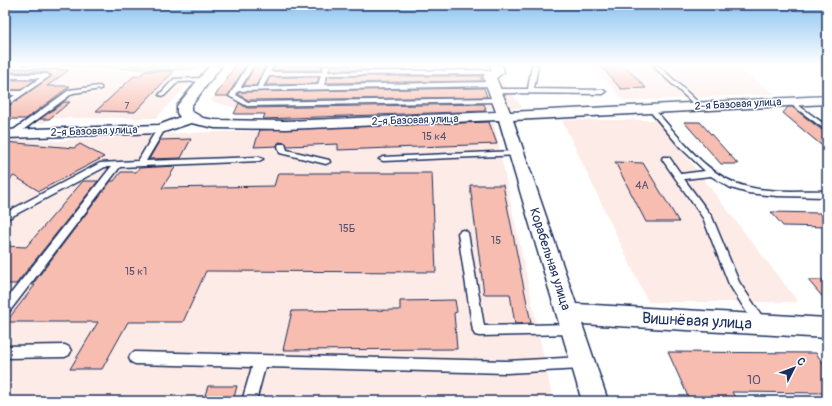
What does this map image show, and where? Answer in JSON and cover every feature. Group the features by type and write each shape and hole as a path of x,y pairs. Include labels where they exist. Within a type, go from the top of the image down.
{"street":[{"path":"190,118 184,113 184,106 200,84"},
{"path":"496,94 497,84"},
{"name":"2-я Базовая улица","path":"9,134 161,129 190,118 200,122 215,124 286,128 496,94 651,109 827,100"},
{"name":"Корабельная улица","path":"496,94 517,153 595,401"},
{"name":"Вишнёвая улица","path":"570,321 760,324 827,328"}],"lane":[{"path":"5,105 36,84"},
{"path":"162,96 173,84"},
{"path":"239,84 232,96 247,104 496,94 531,91 603,92"},
{"path":"259,89 261,84"},
{"path":"320,88 321,84"},
{"path":"492,84 496,94"},
{"path":"531,91 532,84"},
{"path":"675,84 699,106"},
{"path":"9,134 71,91 99,88"},
{"path":"236,89 320,88 496,94"},
{"path":"5,93 23,93"},
{"path":"791,102 827,129"},
{"path":"651,109 703,167 726,182 746,190 827,194"},
{"path":"140,164 161,129"},
{"path":"282,146 282,151 326,162"},
{"path":"383,159 517,153"},
{"path":"5,217 103,165 259,159"},
{"path":"666,159 707,217 734,284 760,324"},
{"path":"5,309 118,164"},
{"path":"679,177 713,173"},
{"path":"463,232 479,331 570,321"},
{"path":"5,352 64,352"},
{"path":"135,358 507,367 583,363"},
{"path":"249,401 260,361"}],"shaded area":[{"path":"5,84 189,84 156,118 53,118 63,107 44,123 32,123 19,119 5,119"},
{"path":"223,84 504,84 523,108 234,114 236,108 211,101"},
{"path":"609,84 761,84 775,94 624,101"},
{"path":"562,120 658,120 798,302 648,302"},
{"path":"494,123 553,401 5,401 5,138 58,141 157,134"}],"building":[{"path":"5,84 29,84 21,90 5,90"},
{"path":"40,84 50,84 47,86 70,86 26,119 5,119 5,108"},
{"path":"125,84 162,84 135,112 96,111"},
{"path":"223,84 235,84 228,96 215,96"},
{"path":"245,84 257,84 256,86 244,86"},
{"path":"267,84 317,84 317,84"},
{"path":"617,84 642,84 646,88 621,89"},
{"path":"484,88 487,97 248,100 238,94 239,92"},
{"path":"64,102 70,102 49,119 40,119"},
{"path":"239,103 247,108 484,104 486,109 484,109 485,111 263,119 265,114 234,114"},
{"path":"788,107 792,107 827,134 827,150 783,113"},
{"path":"489,122 497,144 338,150 338,144 287,146 286,143 279,142 277,146 254,147 260,130"},
{"path":"684,122 700,122 738,164 721,164"},
{"path":"191,139 181,158 149,159 160,140"},
{"path":"5,142 74,148 80,144 104,157 39,191 14,176 5,183"},
{"path":"615,162 643,163 679,222 646,222"},
{"path":"176,166 162,188 274,186 278,173 432,173 436,272 206,271 183,322 128,322 102,369 70,369 98,322 6,322 35,285 32,285 111,181 114,181 121,172 136,172 139,168"},
{"path":"83,181 98,181 16,284 5,284 5,246 26,247"},
{"path":"470,185 503,185 531,323 515,324 510,294 484,294"},
{"path":"771,212 820,213 827,220 827,227 783,226"},
{"path":"808,280 827,280 827,302"},
{"path":"455,300 457,312 454,313 457,349 283,350 292,311 400,310 400,301"},
{"path":"668,352 816,353 827,369 827,393 732,392 737,401 690,401"},
{"path":"208,386 237,386 233,401 203,401"}]}
